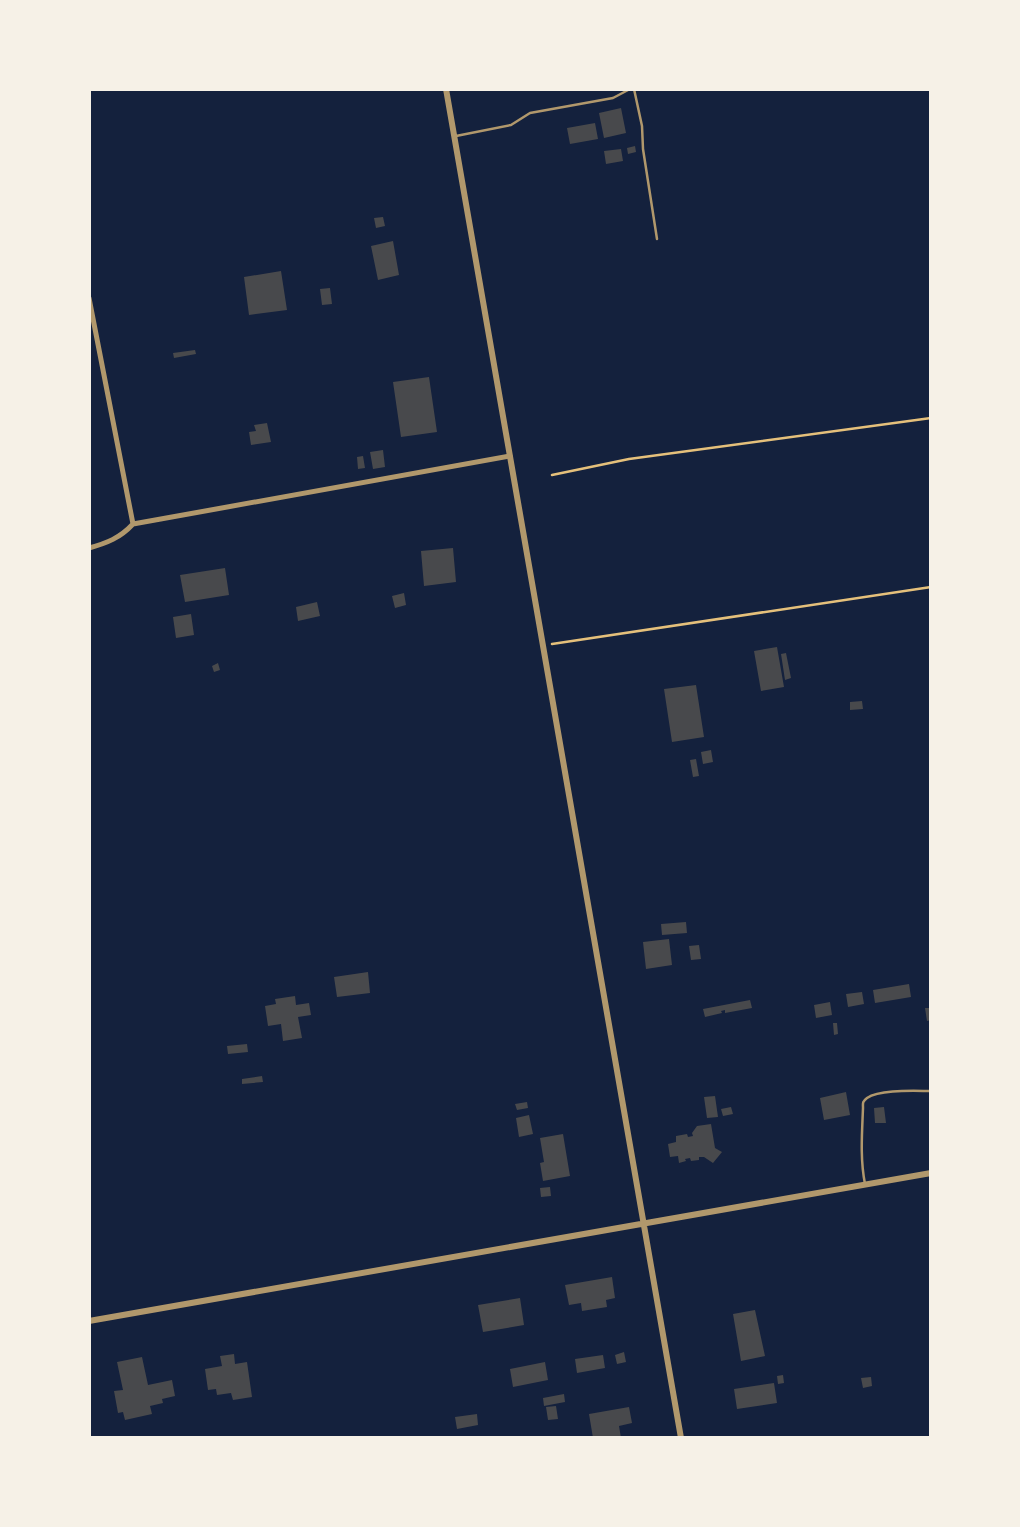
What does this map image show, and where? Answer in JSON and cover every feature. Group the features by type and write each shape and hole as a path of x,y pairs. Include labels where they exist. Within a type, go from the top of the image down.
{"street":[{"path":"446,89 681,1438"},
{"path":"89,298 133,524"},
{"path":"89,548 122,536 133,524 510,456"},
{"path":"89,1321 931,1173"}],"lane":[{"path":"454,136 511,125 530,113 613,98 632,89 642,126 657,239"},
{"path":"865,1184 861,1146 866,1099 880,1094 931,1091"}],"path":[{"path":"552,475 629,459 931,418"},
{"path":"542,646 931,587"}],"building":[{"path":"621,108 626,133 604,138 599,113"},
{"path":"595,123 598,139 570,144 567,128"},
{"path":"635,146 636,152 628,154 627,148"},
{"path":"621,149 623,161 606,164 604,151"},
{"path":"383,217 385,226 376,228 374,218"},
{"path":"393,241 399,275 378,280 371,246"},
{"path":"281,271 287,310 249,315 244,277"},
{"path":"330,288 332,304 322,305 320,289"},
{"path":"195,350 196,354 174,358 173,353"},
{"path":"429,377 437,432 401,437 393,382"},
{"path":"267,423 271,442 251,445 249,432 256,431 254,425"},
{"path":"383,450 385,467 373,469 370,452"},
{"path":"363,456 365,468 358,469 357,457"},
{"path":"453,548 456,582 424,586 421,551"},
{"path":"225,568 229,595 185,602 180,575"},
{"path":"404,593 406,605 395,608 392,596"},
{"path":"317,602 320,616 298,621 296,607"},
{"path":"191,614 194,635 176,638 173,617"},
{"path":"777,647 784,687 761,691 754,651"},
{"path":"786,653 791,678 785,680 781,654"},
{"path":"218,663 220,670 214,672 212,666"},
{"path":"696,685 704,737 672,742 664,689"},
{"path":"862,701 863,709 850,710 850,702"},
{"path":"711,750 713,762 703,764 701,752"},
{"path":"696,759 699,776 693,777 690,760"},
{"path":"686,922 687,933 662,935 661,924"},
{"path":"669,939 672,965 646,969 643,942"},
{"path":"699,945 701,959 691,960 689,946"},
{"path":"368,972 370,993 337,997 334,977"},
{"path":"909,984 911,997 875,1003 873,990"},
{"path":"862,992 864,1004 848,1007 846,994"},
{"path":"295,996 296,1005 309,1003 311,1015 298,1017 302,1038 283,1041 281,1024 268,1026 265,1006 276,1004 275,999"},
{"path":"750,1000 752,1008 725,1013 725,1010 705,1017 703,1009"},
{"path":"830,1002 832,1015 816,1018 814,1005"},
{"path":"925,1008 931,1008 931,1020 927,1021"},
{"path":"833,1023 837,1023 838,1034 834,1035"},
{"path":"247,1044 248,1052 228,1054 227,1046"},
{"path":"262,1076 263,1082 242,1084 242,1079"},
{"path":"846,1092 850,1115 824,1120 820,1098"},
{"path":"715,1096 718,1117 707,1118 704,1097"},
{"path":"527,1102 528,1108 517,1110 515,1104"},
{"path":"731,1107 733,1114 723,1116 721,1109"},
{"path":"884,1107 886,1123 875,1123 874,1108"},
{"path":"529,1115 533,1134 519,1137 516,1118"},
{"path":"711,1124 715,1148 722,1152 713,1163 699,1157 699,1160 691,1161 690,1158 679,1163 678,1156 670,1157 668,1144 676,1142 676,1136 693,1136 697,1126"},
{"path":"563,1134 570,1176 543,1181 540,1163 544,1162 540,1138"},
{"path":"550,1187 551,1196 541,1197 540,1188"},
{"path":"612,1277 615,1298 606,1300 607,1307 582,1311 581,1303 569,1305 565,1285"},
{"path":"520,1298 524,1325 483,1332 478,1305"},
{"path":"755,1310 765,1356 741,1361 733,1314"},
{"path":"624,1352 626,1362 617,1364 615,1355"},
{"path":"234,1354 235,1364 247,1362 252,1397 233,1400 231,1393 217,1395 216,1389 208,1390 205,1369 222,1366 220,1356"},
{"path":"603,1355 605,1368 577,1373 575,1359"},
{"path":"142,1357 148,1385 172,1380 175,1396 150,1406 152,1414 125,1420 123,1412 118,1413 114,1391 123,1390 117,1362"},
{"path":"545,1362 548,1380 513,1387 510,1369"},
{"path":"783,1375 784,1383 778,1384 777,1376"},
{"path":"871,1377 872,1386 863,1388 861,1378"},
{"path":"774,1383 777,1403 737,1409 734,1389"},
{"path":"564,1394 565,1402 544,1406 543,1398"},
{"path":"556,1406 558,1419 548,1420 546,1407"},
{"path":"629,1407 632,1423 619,1426 621,1438 593,1438 589,1414"},
{"path":"477,1414 478,1425 457,1429 455,1417"}]}
